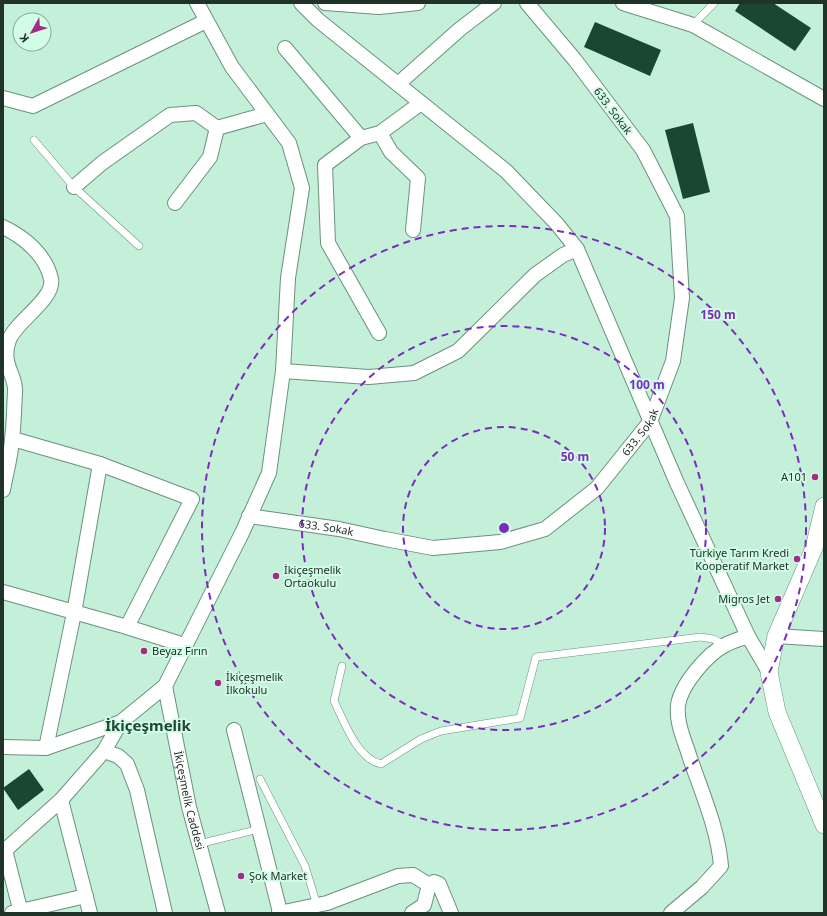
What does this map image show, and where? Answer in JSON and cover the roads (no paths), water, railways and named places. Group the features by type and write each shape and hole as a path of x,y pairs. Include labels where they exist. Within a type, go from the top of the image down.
{"street":[{"path":"3,747 46,748 121,722 165,686 269,473 283,371 288,278 302,188 289,143 232,66 197,3"},
{"path":"301,3 318,20 506,171 557,224 577,249 650,422 748,636 769,672 777,712 824,826"},
{"path":"325,3 379,7 418,3"},
{"path":"398,84 460,29 494,3"},
{"name":"633. Sokak","path":"249,516 339,529 385,540 433,548 500,542 545,529 597,488 650,422 673,361 682,298 677,216 643,150 575,60 527,3"},
{"path":"623,3 693,25 824,99"},
{"path":"3,98 33,106 206,21"},
{"path":"285,48 361,138"},
{"path":"380,332 328,243 325,165 361,138 380,133 421,103"},
{"path":"74,188 102,163 170,115 196,113 217,128"},
{"path":"217,128 267,114"},
{"path":"175,203 210,157 217,128"},
{"path":"380,133 392,152 418,178 413,230"},
{"path":"3,228 21,237 30,245 43,261 51,279 51,288 47,296 13,333 7,347 5,369 15,386 15,393 12,439 3,490"},
{"path":"283,371 369,377 414,373 458,351 535,275 563,255 577,249"},
{"path":"12,439 100,464 192,499 127,627"},
{"path":"46,748 74,613 100,464"},
{"path":"769,672 776,636 814,548 824,506"},
{"path":"3,592 127,627 184,645"},
{"path":"671,913 702,887 721,866 714,830 679,725 678,706 681,692 703,664 724,645 748,636"},
{"path":"776,636 824,639"},
{"name":"İkiçeşmelik Caddesi","path":"165,686 189,807 218,913"},
{"path":"86,896 18,912 4,851 61,800 104,751 121,722"},
{"path":"234,730 280,913 325,907 398,876 413,875 429,884 434,882 439,884 451,913"},
{"path":"104,751 118,756 127,764 137,790 165,913"},
{"path":"61,800 90,913"},
{"path":"412,913 424,905 429,884"}],"lane":[{"path":"693,25 714,3"},
{"path":"34,140 74,188 139,246"},
{"path":"342,666 334,701 362,754 371,761 381,764 421,739 441,731 520,718 536,657 701,637 713,639 724,645"},
{"path":"260,779 325,907"},
{"path":"199,844 259,829"}],"place":[{"name":"A101","path":"815,477"},
{"name":"Türkiye Tarım Kredi Kooperatif Market","path":"797,559"},
{"name":"İkiçeşmelik Ortaokulu","path":"276,576"},
{"name":"Migros Jet","path":"778,599"},
{"name":"Beyaz Fırın","path":"144,651"},
{"name":"İkiçeşmelik İlkokulu","path":"218,683"},
{"name":"Şok Market","path":"241,876"}],"district":[{"name":"İkiçeşmelik","path":"148,726"}]}
